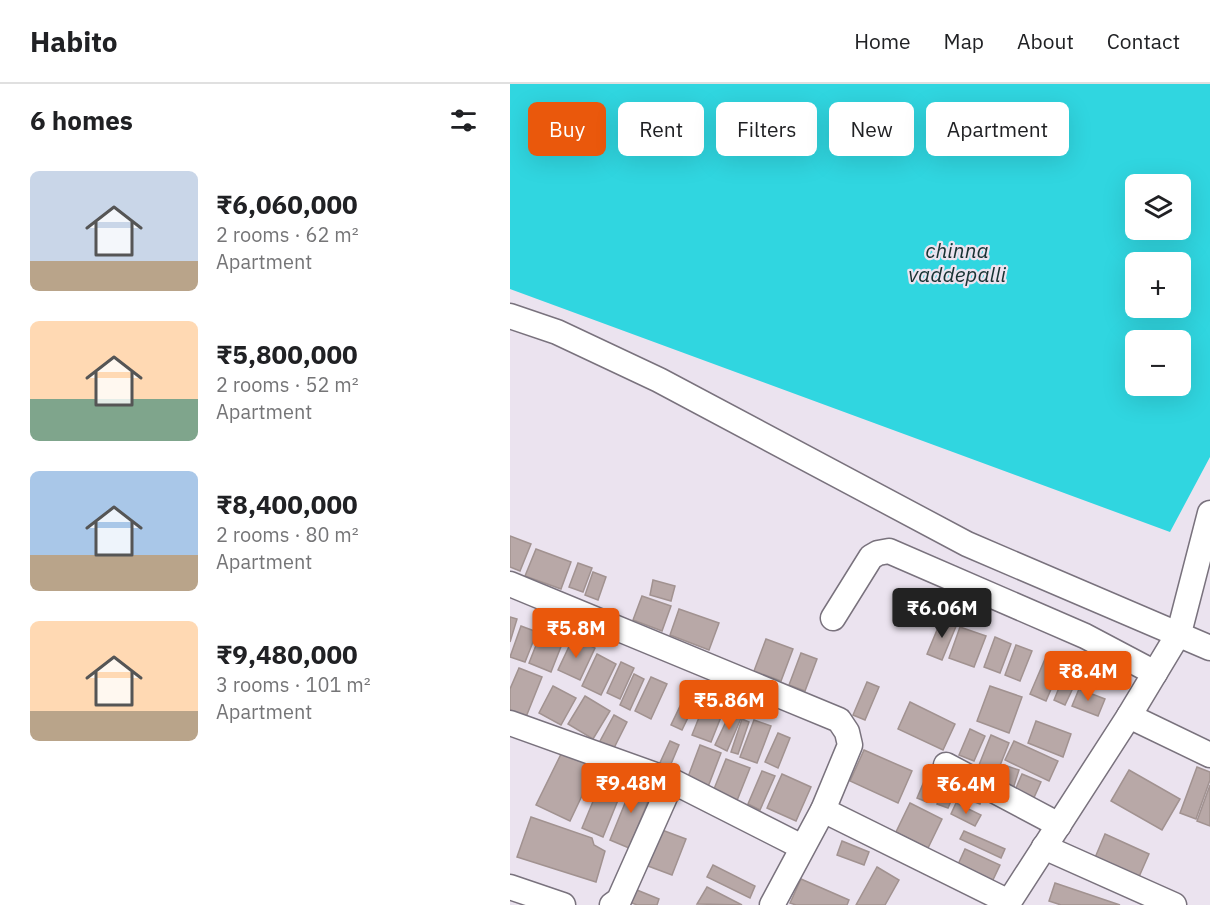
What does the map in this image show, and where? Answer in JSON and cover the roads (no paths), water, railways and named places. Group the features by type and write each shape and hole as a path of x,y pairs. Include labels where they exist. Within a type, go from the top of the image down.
{"street":[{"path":"510,316 557,332 658,380 967,544 1210,648"},
{"path":"823,810 1008,903 1129,716 1179,633 1210,513"},
{"path":"833,618 871,557 889,551 1085,636 1155,673"},
{"path":"510,585 839,720 847,732 850,745 823,810 772,905"},
{"path":"1129,716 1210,756"},
{"path":"510,723 672,782 802,847"},
{"path":"946,765 1059,825"},
{"path":"612,905 619,900 672,782"},
{"path":"1044,847 1174,905"},
{"path":"510,887 563,905"}],"water":[{"name":"chinna vaddepalli","path":"510,84 1210,84 1210,457 1170,532 510,289"}]}
